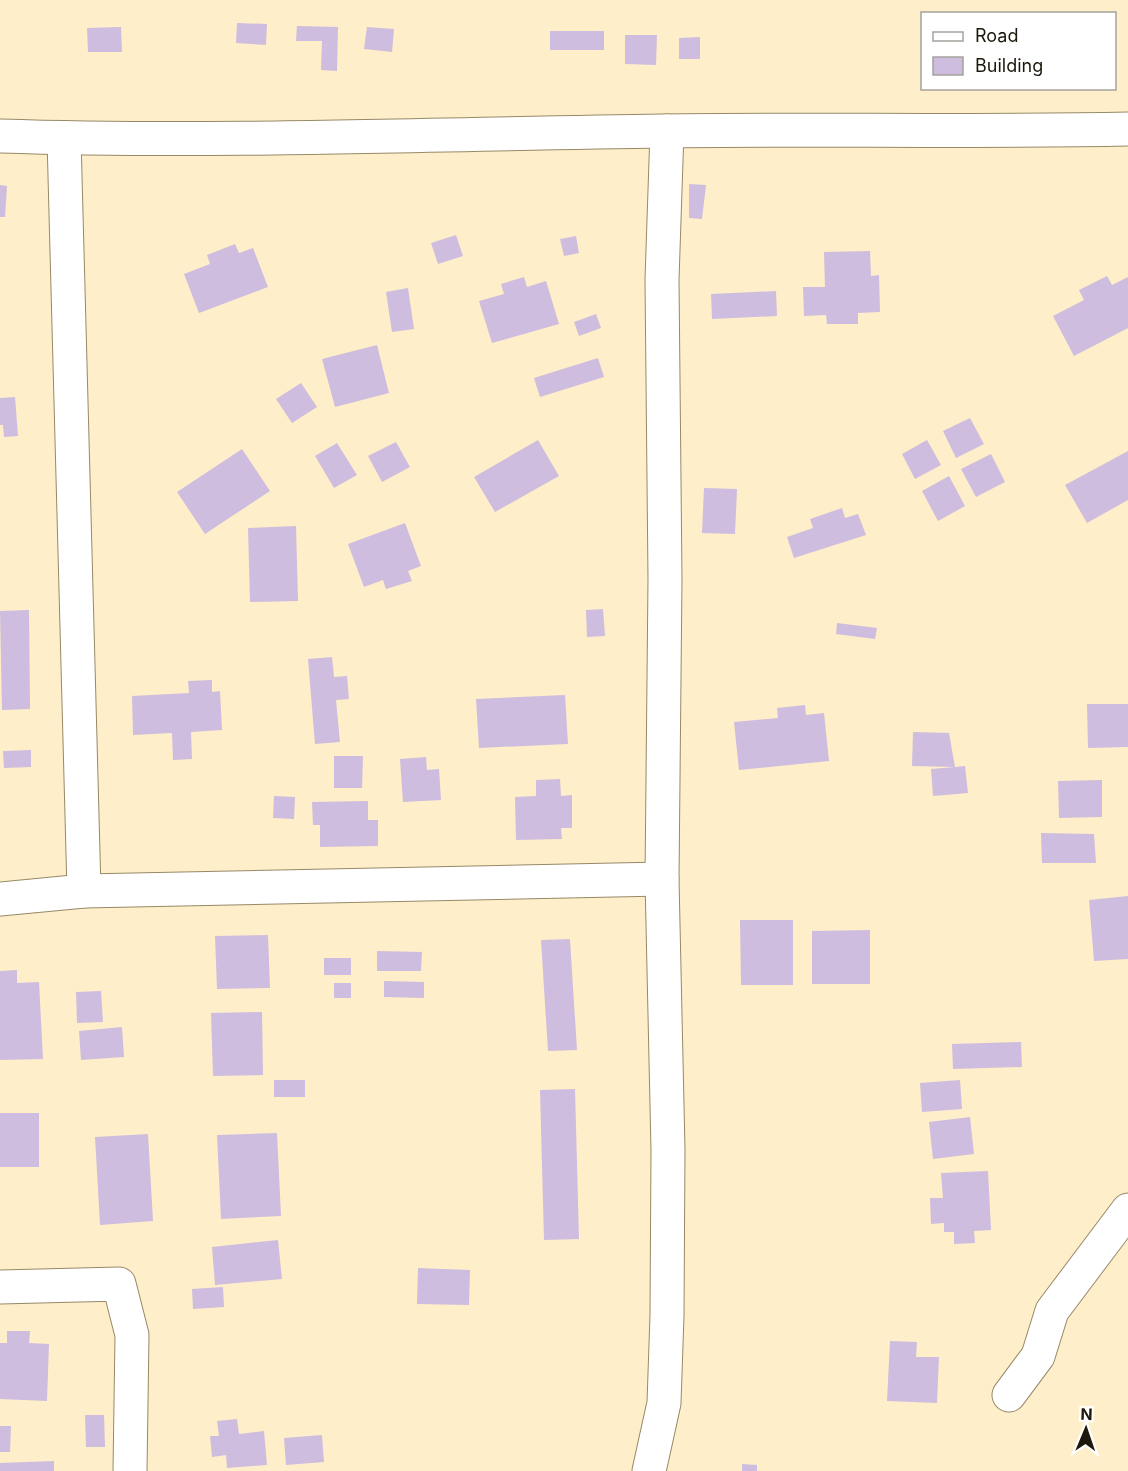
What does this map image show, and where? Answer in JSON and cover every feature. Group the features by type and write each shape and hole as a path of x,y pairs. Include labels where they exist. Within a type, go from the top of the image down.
{"street":[{"path":"0,136 239,139 667,131 1128,129"},
{"path":"649,1471 664,1403 667,1315 668,1150 662,879 665,579 662,280 667,131"},
{"path":"64,138 84,891"},
{"path":"0,899 84,891 662,879"},
{"path":"1009,1395 1038,1356 1052,1311 1128,1210"},
{"path":"0,1287 119,1284 132,1335 130,1471"}],"building":[{"path":"237,23 267,24 266,45 236,43"},
{"path":"297,26 338,27 337,71 321,70 322,41 296,41"},
{"path":"121,27 122,52 88,52 87,28"},
{"path":"367,27 394,29 392,52 364,49"},
{"path":"550,31 604,31 604,50 550,50"},
{"path":"625,35 657,35 656,65 625,64"},
{"path":"700,37 700,59 679,59 679,38"},
{"path":"689,184 706,185 702,219 689,218"},
{"path":"0,185 7,186 5,217 0,217"},
{"path":"456,235 463,256 438,264 431,243"},
{"path":"576,236 579,253 564,256 560,239"},
{"path":"235,244 239,253 253,248 268,287 199,313 184,274 210,264 207,255"},
{"path":"870,251 871,276 879,275 880,312 858,313 858,324 827,324 826,315 804,316 803,287 825,287 824,252"},
{"path":"1107,276 1112,285 1128,277 1128,328 1074,356 1053,316 1084,300 1079,290"},
{"path":"524,277 527,287 546,281 559,324 492,343 479,301 504,294 501,284"},
{"path":"408,288 414,329 392,332 386,292"},
{"path":"776,291 777,316 712,319 711,294"},
{"path":"596,314 601,328 579,336 574,322"},
{"path":"377,345 389,393 335,407 322,359"},
{"path":"598,358 604,377 540,397 534,378"},
{"path":"301,383 317,407 292,423 276,399"},
{"path":"15,397 18,436 4,437 3,425 0,425 0,398"},
{"path":"970,418 984,444 956,458 943,431"},
{"path":"538,440 559,476 495,512 474,477"},
{"path":"927,440 941,465 915,479 902,454"},
{"path":"396,442 410,467 382,482 368,456"},
{"path":"337,443 357,475 334,488 315,456"},
{"path":"242,449 270,491 205,534 177,492"},
{"path":"1128,451 1128,500 1087,523 1065,485"},
{"path":"991,454 1005,482 976,497 961,469"},
{"path":"949,476 965,506 938,521 922,491"},
{"path":"704,488 737,489 735,534 702,533"},
{"path":"842,508 845,518 858,514 866,535 794,558 787,537 813,528 810,519"},
{"path":"405,523 421,566 408,571 412,581 386,589 383,580 364,587 348,544"},
{"path":"296,526 298,601 250,602 248,528"},
{"path":"603,609 605,636 587,637 586,610"},
{"path":"29,610 30,709 2,710 0,611"},
{"path":"837,623 877,628 875,639 836,634"},
{"path":"332,657 334,677 347,676 349,699 336,700 340,742 315,744 308,659"},
{"path":"212,680 212,692 220,691 222,730 191,732 192,759 173,760 172,733 133,735 132,696 189,693 188,681"},
{"path":"565,695 568,744 479,748 476,699"},
{"path":"1087,704 1128,704 1128,747 1088,748"},
{"path":"805,705 806,715 824,713 829,761 739,770 734,722 778,718 777,708"},
{"path":"913,732 949,733 955,767 912,766"},
{"path":"31,750 31,767 4,768 3,751"},
{"path":"334,756 363,756 362,788 334,788"},
{"path":"426,757 427,770 439,769 441,800 403,802 400,759"},
{"path":"965,766 968,793 933,796 931,769"},
{"path":"560,779 561,796 572,795 572,828 561,828 562,839 516,840 515,797 536,796 536,780"},
{"path":"1102,780 1102,817 1059,818 1058,781"},
{"path":"274,796 295,797 294,819 273,818"},
{"path":"368,801 368,820 378,820 378,846 320,847 320,825 313,825 312,802"},
{"path":"1041,833 1094,834 1096,863 1042,863"},
{"path":"1128,896 1128,959 1094,961 1089,900"},
{"path":"740,920 793,920 793,985 741,985"},
{"path":"870,930 870,984 812,984 812,931"},
{"path":"268,935 270,988 217,989 215,936"},
{"path":"570,939 577,1050 548,1051 541,940"},
{"path":"377,951 422,952 421,971 377,971"},
{"path":"324,958 351,958 351,975 324,975"},
{"path":"17,970 17,983 39,982 43,1059 0,1060 0,971"},
{"path":"384,981 424,982 424,998 384,997"},
{"path":"334,983 351,983 351,998 334,998"},
{"path":"101,991 103,1022 77,1023 76,992"},
{"path":"262,1012 263,1075 213,1076 211,1013"},
{"path":"122,1027 124,1057 81,1060 79,1031"},
{"path":"1021,1042 1022,1067 953,1069 952,1044"},
{"path":"274,1080 305,1080 305,1097 274,1097"},
{"path":"960,1080 962,1109 922,1112 920,1083"},
{"path":"575,1089 579,1239 544,1240 540,1090"},
{"path":"0,1113 39,1113 39,1167 0,1167"},
{"path":"970,1117 974,1154 933,1159 929,1122"},
{"path":"277,1133 281,1216 221,1219 217,1135"},
{"path":"148,1134 153,1221 100,1225 95,1137"},
{"path":"988,1171 991,1230 974,1231 975,1243 954,1244 954,1232 944,1232 944,1223 931,1224 930,1198 943,1198 941,1173"},
{"path":"278,1240 282,1279 215,1285 212,1247"},
{"path":"418,1268 470,1270 469,1305 417,1304"},
{"path":"223,1287 224,1307 193,1309 192,1289"},
{"path":"7,1331 30,1331 29,1343 49,1344 47,1401 0,1399 0,1343 7,1343"},
{"path":"890,1341 917,1342 916,1357 939,1357 937,1403 887,1401"},
{"path":"85,1415 104,1415 105,1447 86,1447"},
{"path":"237,1419 239,1434 264,1431 267,1465 227,1468 226,1455 212,1457 210,1436 219,1436 217,1421"},
{"path":"0,1426 11,1426 10,1452 0,1452"},
{"path":"322,1435 324,1462 286,1465 284,1438"},
{"path":"54,1461 54,1471 0,1471 0,1463"},
{"path":"742,1464 757,1465 757,1471 742,1471"}]}
